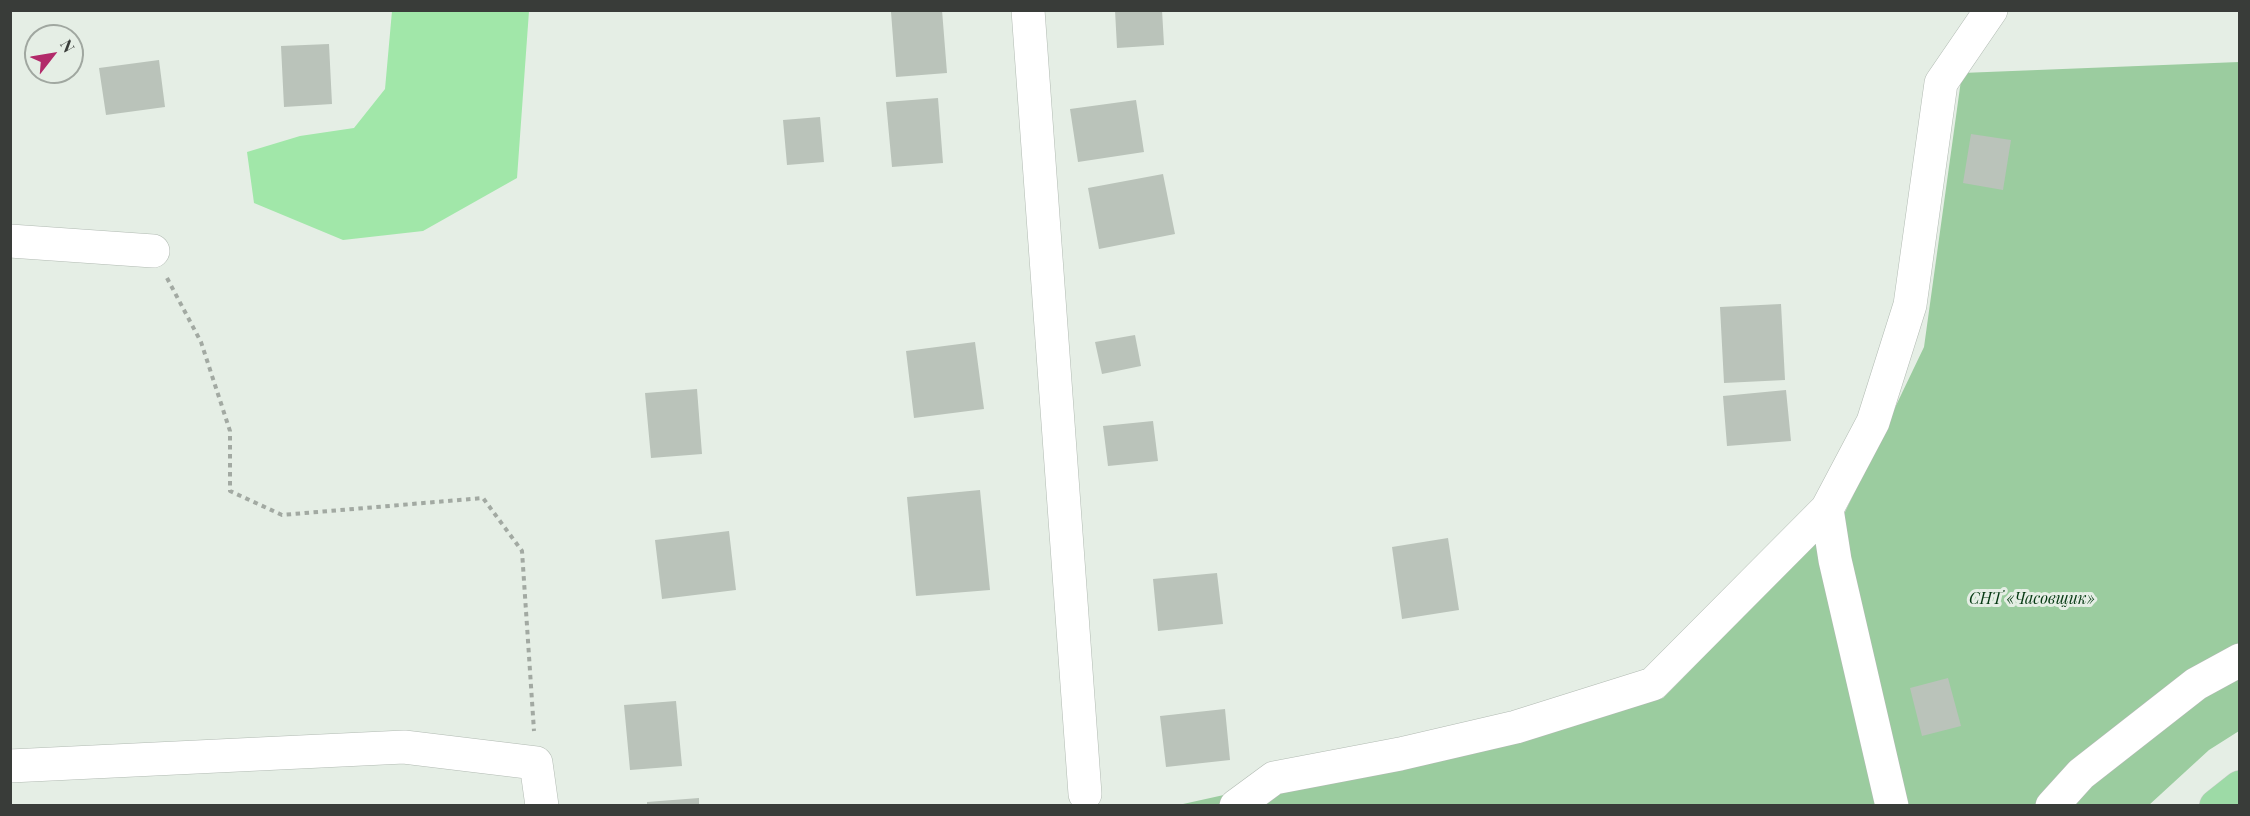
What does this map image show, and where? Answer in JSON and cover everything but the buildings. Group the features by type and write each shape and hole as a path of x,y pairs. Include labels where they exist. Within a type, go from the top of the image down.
{"main road":[{"path":"2216,806 2240,787"}],"street":[{"path":"1028,10 1084,794"},
{"path":"1236,806 1274,778 1400,754 1516,727 1653,684 1827,509 1873,422 1910,305 1941,83 1991,10"},
{"path":"10,241 153,251"},
{"path":"1827,509 1835,560 1892,806"},
{"path":"2052,806 2081,774 2196,684 2240,660"},
{"path":"10,766 404,747 536,763 542,806"}],"path":[{"path":"153,251 201,342 230,431 230,491 282,515 483,498 522,551 536,763"}],"green space":[{"name":"СНТ «Часовщик»","path":"2239,62 2239,731 2209,750 2149,805 1174,806 1663,698 1845,512 1924,347 1962,73"}],"shaded area":[{"path":"392,11 529,11 517,178 423,231 343,240 254,203 247,152 300,136 354,128 385,89"}]}
